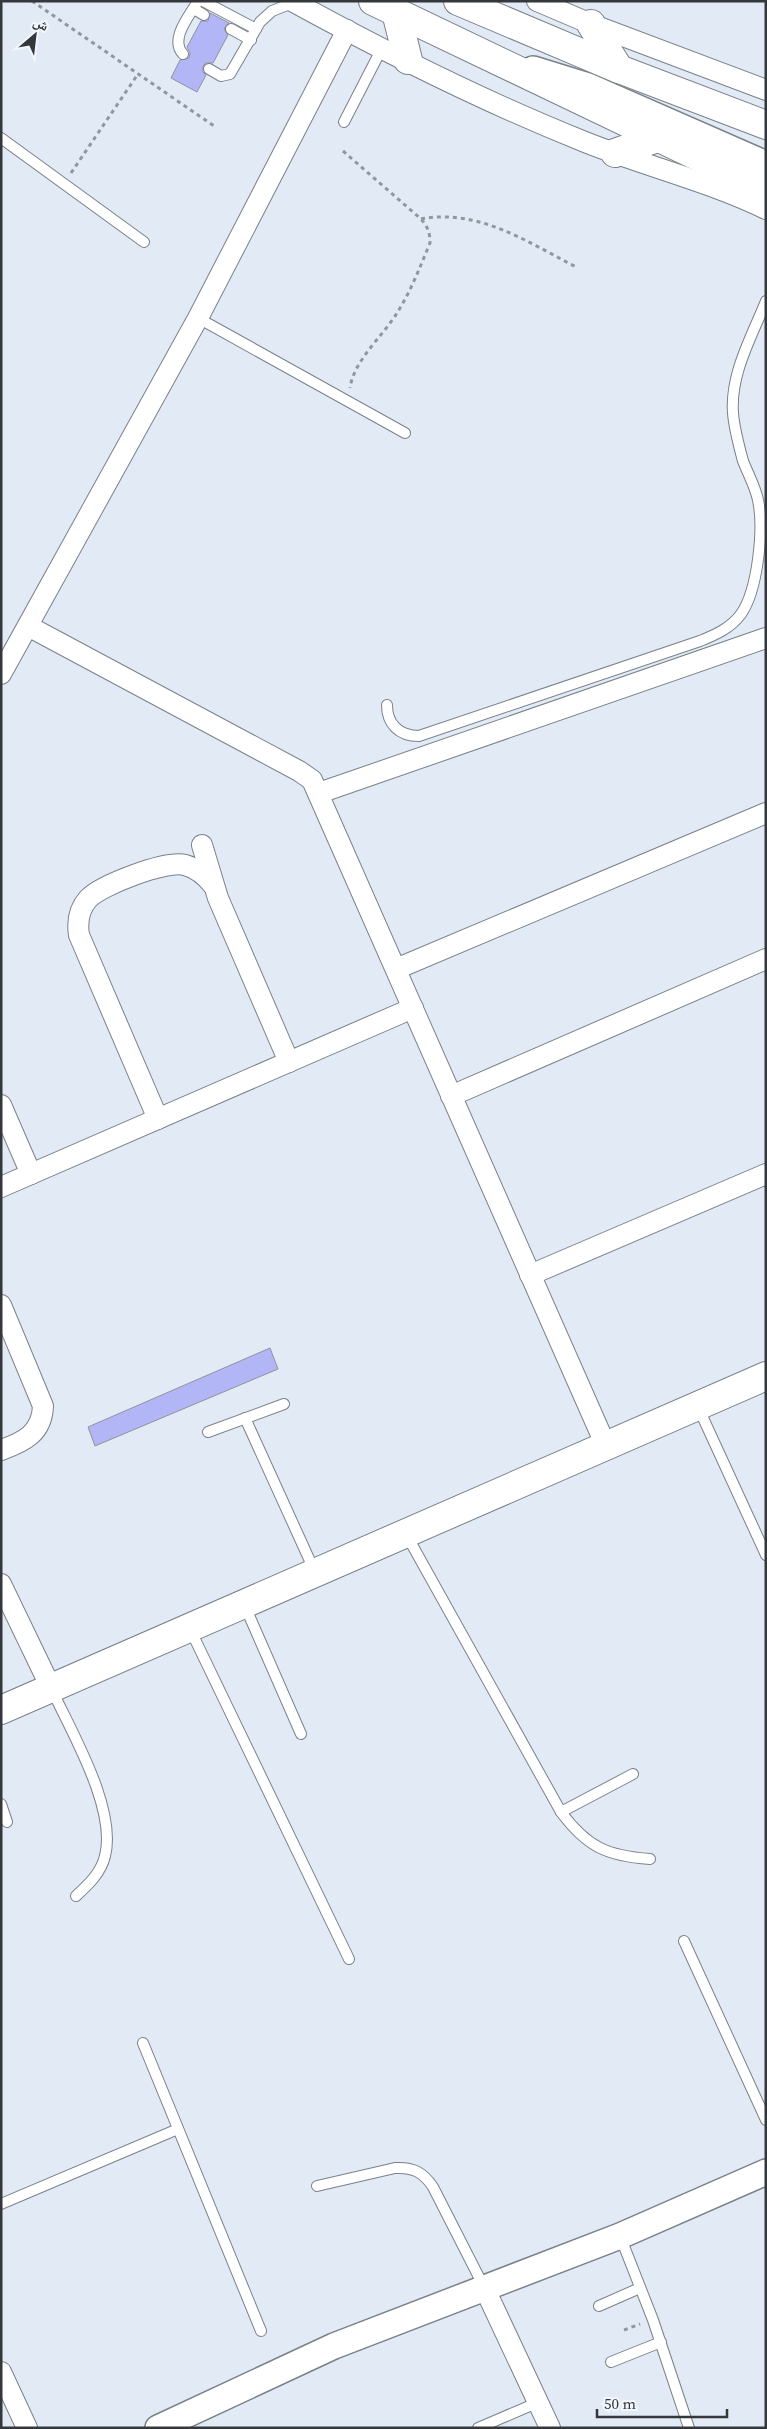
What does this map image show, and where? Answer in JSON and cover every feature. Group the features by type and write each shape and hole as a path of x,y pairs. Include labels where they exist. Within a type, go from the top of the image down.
{"main road":[{"path":"458,1 619,69 766,125"},
{"path":"385,7 408,60"},
{"path":"385,7 766,189"},
{"path":"591,24 619,69"},
{"path":"615,153 657,138"},
{"path":"1,1710 52,1690 315,1572 766,1376"}],"street":[{"path":"537,1 591,24 766,90"},
{"path":"294,2 382,48 532,119 615,153 697,180 766,209"},
{"path":"1,674 198,318 347,30"},
{"path":"501,64 545,72 588,86 766,164"},
{"path":"28,626 299,771 312,780 606,1446"},
{"path":"319,793 766,638"},
{"path":"396,969 766,812"},
{"path":"202,845 213,884 289,1062"},
{"path":"158,1119 79,935 80,912 93,894 143,872 165,866 175,864 193,868 213,884"},
{"path":"451,1096 766,959"},
{"path":"1,1187 413,1008"},
{"path":"1,1105 31,1174"},
{"path":"530,1275 766,1174"},
{"path":"1,1305 43,1406 41,1422 32,1435 19,1444 1,1450"},
{"path":"1,1584 52,1690"},
{"path":"158,2428 334,2346 620,2236 766,2172"},
{"path":"484,2287 550,2428"},
{"path":"1,2372 27,2428"}],"lane":[{"path":"204,1 256,29"},
{"path":"209,69 221,76 230,74 256,29 272,11 294,2"},
{"path":"184,54 179,48 177,40 196,5 204,15"},
{"path":"231,29 251,40"},
{"path":"344,122 382,48"},
{"path":"1,138 144,242"},
{"path":"387,705 389,719 398,730 404,734 419,736 700,641 719,633 735,621 746,604 752,585 760,524 755,487 744,461 735,426 733,399 738,372 766,301"},
{"path":"198,318 406,434"},
{"path":"208,1432 284,1404"},
{"path":"698,1406 766,1556"},
{"path":"244,1418 315,1572"},
{"path":"405,1533 562,1812 575,1830 597,1847 622,1857 650,1859"},
{"path":"244,1604 301,1734"},
{"path":"190,1628 349,1960"},
{"path":"52,1690 82,1753 104,1809 108,1833 105,1857 94,1879 76,1896"},
{"path":"562,1812 633,1774"},
{"path":"1,1804 7,1822"},
{"path":"684,1941 766,2120"},
{"path":"143,2043 261,2332"},
{"path":"1,2204 178,2129"},
{"path":"317,2186 395,2168 406,2167 418,2170 433,2187 484,2287"},
{"path":"620,2236 661,2342 689,2428"},
{"path":"599,2306 640,2288"},
{"path":"610,2362 661,2342"},
{"path":"478,2428 539,2402"}],"path":[{"path":"32,1 214,126"},
{"path":"64,184 138,74"},
{"path":"343,151 421,219 429,229 430,243 397,313 355,373 351,384 349,403"},
{"path":"421,219 447,215 473,219 499,228 578,268"}],"building":[{"path":"210,13 229,23 224,29 228,35 213,63 206,63 203,66 203,72 206,75 197,92 171,78 180,60 189,58 190,53 187,47 201,21 208,21"},
{"path":"270,1348 278,1369 95,1446 88,1427"}]}
